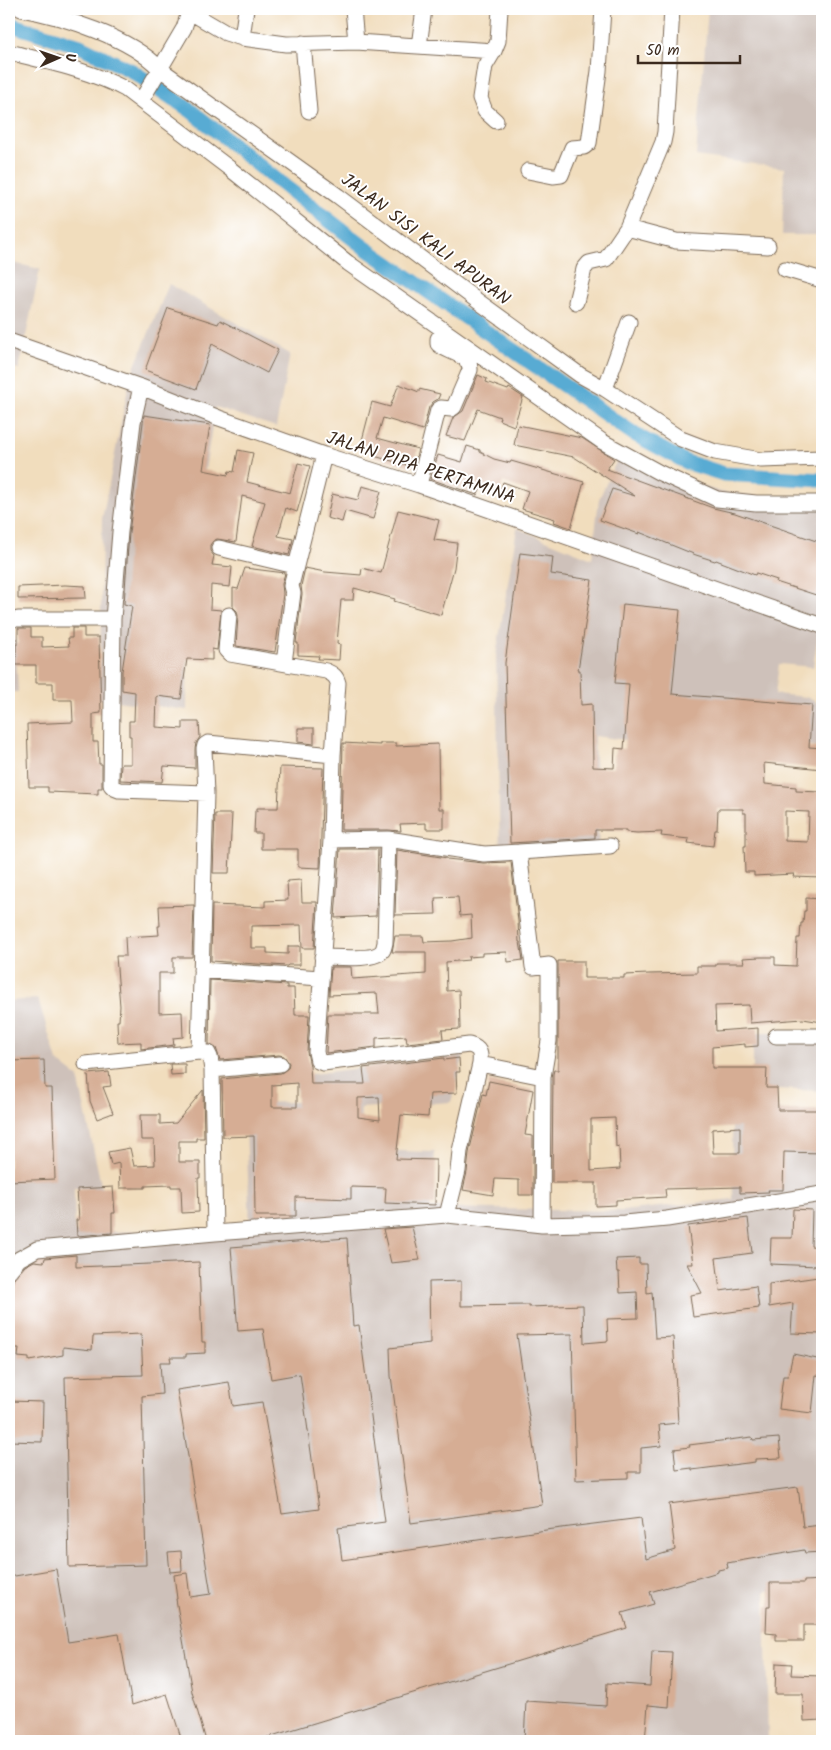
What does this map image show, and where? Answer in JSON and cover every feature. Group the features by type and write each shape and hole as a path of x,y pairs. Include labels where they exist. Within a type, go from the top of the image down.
{"street":[{"name":"JALAN SISI KALI APURAN","path":"21,9 35,11 90,28 136,50 153,61 160,70 338,196 580,375 681,439 715,452 761,460 822,458"},
{"path":"242,38 246,9"},
{"path":"354,9 356,42"},
{"path":"419,46 424,9"},
{"path":"496,121 485,111 480,98 485,66 498,41 500,9"},
{"path":"528,172 553,176 561,175 572,148 584,147 589,143 599,70 603,9"},
{"path":"576,302 584,269 589,263 606,259 627,228 663,142 672,9"},
{"path":"142,100 184,28 190,10 226,32 242,38 286,44 356,42 494,51"},
{"path":"303,43 309,111"},
{"path":"9,52 50,62 107,80 142,100 348,263 602,442 687,486 717,499 756,503 822,503"},
{"path":"627,228 676,241 768,246"},
{"path":"785,269 822,280"},
{"path":"604,389 629,322"},
{"path":"419,485 438,410 454,407 470,370 470,364 467,360 438,344 438,339 443,330"},
{"name":"JALAN PIPA PERTAMINA","path":"9,341 141,387 222,420 419,485 822,626"},
{"path":"141,387 133,422 126,477 113,619 112,785 119,790 206,793"},
{"path":"284,663 294,593 291,586 324,455"},
{"path":"219,548 296,566"},
{"path":"229,615 226,650 228,652 326,671 337,678 338,683 316,1052 318,1061 323,1063 469,1045 476,1047 481,1053 460,1151 458,1171 447,1215"},
{"path":"18,619 113,619"},
{"path":"199,1052 206,793 204,748 208,743 333,755"},
{"path":"330,840 388,839 484,854 610,846"},
{"path":"322,957 368,957 382,951 385,943 388,839"},
{"path":"519,852 533,967 549,965 549,1041 544,1077 542,1225"},
{"path":"202,970 321,978"},
{"path":"776,1036 822,1036"},
{"path":"86,1064 199,1052 208,1054 212,1070 215,1233"},
{"path":"212,1070 280,1064"},
{"path":"480,1064 544,1077"},
{"path":"9,1271 19,1258 37,1250 215,1233 447,1215 542,1225 624,1223 667,1219 822,1194"}],"shaded area":[{"path":"708,9 822,9 822,235 782,235 784,168 696,156"},
{"path":"9,262 40,269 19,369 9,367"},
{"path":"169,284 290,354 276,427 215,407 188,578 187,710 100,699 102,519 130,378"},
{"path":"617,460 721,492 822,504 822,609 813,667 779,664 775,694 806,697 822,705 822,747 757,741 756,756 594,736 599,849 500,855 496,656 517,528 592,559 599,499"},
{"path":"9,588 13,588 18,692 9,692"},
{"path":"38,999 57,1061 78,1077 102,1189 74,1188 75,1232 180,1231 250,1226 245,1103 297,1102 296,1076 464,1055 451,1102 361,1108 359,1150 435,1152 430,1208 622,1211 733,1199 732,1127 783,1115 822,1118 822,1588 765,1591 768,1741 9,1741 9,1001"},
{"path":"753,1033 822,1033 822,1091 776,1089 753,1091"}],"building":[{"path":"168,308 218,324 220,320 278,350 267,373 212,344 196,389 145,370"},
{"path":"478,375 487,379 486,382 508,390 509,388 523,397 514,426 499,420 500,417 478,409 465,441 446,436 453,418 463,411"},
{"path":"399,384 419,392 419,389 440,394 438,399 429,407 423,430 383,418 377,438 418,449 414,467 374,456 375,452 360,448 372,402 390,407"},
{"path":"144,415 210,425 203,470 228,475 229,471 234,472 238,450 253,453 247,482 290,493 298,463 310,466 297,512 286,508 278,536 293,539 289,555 252,546 265,502 242,496 236,542 217,539 210,545 210,551 214,556 212,565 232,567 230,587 211,585 210,609 221,610 217,650 212,649 212,660 187,659 181,699 157,696 156,727 183,729 183,722 199,722 200,737 195,749 195,768 164,766 162,782 120,780 121,764 131,764 129,721 134,721 135,692 122,690 122,671 132,606 124,604 129,533"},
{"path":"518,425 582,438 614,459 607,469 713,508 735,513 822,543 822,575 816,595 776,582 777,580 756,573 755,575 716,560 696,555 639,532 639,534 600,520 612,489 635,496 574,457 514,445"},
{"path":"467,446 480,450 480,452 494,459 510,463 511,461 584,482 571,528 554,522 555,519 522,509 528,491 503,482 500,491 482,485 477,495 430,479 438,455 462,462"},
{"path":"362,486 381,491 373,519 345,511 342,522 327,518 332,494 358,500"},
{"path":"398,510 439,520 434,540 457,543 454,568 441,615 394,601 395,599 354,588 353,600 341,600 337,643 340,644 339,660 318,659 319,656 298,655 298,643 296,643 302,594 301,586 305,568 361,575 362,568 381,573"},
{"path":"520,553 553,557 551,574 592,580 578,670 580,670 581,705 592,704 593,767 614,768 615,748 624,749 629,684 615,683 623,604 680,610 672,694 812,705 809,747 822,748 822,769 764,763 765,784 796,787 796,791 822,792 822,878 793,877 794,874 754,876 754,872 745,872 746,813 743,813 743,809 718,809 717,830 715,830 713,846 688,843 689,839 661,836 662,832 637,833 626,832 626,830 595,830 595,838 510,843 505,663","holes":["785,811 809,812 808,842 785,841"]},
{"path":"245,568 285,573 282,584 283,594 275,652 236,646 238,616 237,611 233,607 233,588 238,589"},
{"path":"85,586 86,598 18,599 18,587"},
{"path":"18,628 31,628 31,637 42,637 42,647 69,646 68,638 72,638 72,628 84,628 84,637 99,637 101,713 93,714 93,742 98,742 99,764 102,764 102,788 98,788 98,794 48,792 48,787 29,787 27,724 73,722 72,700 53,700 53,683 36,683 36,665 16,665"},
{"path":"298,728 314,728 314,744 298,742"},
{"path":"343,743 380,745 380,743 396,743 396,746 438,744 439,809 444,809 444,829 426,829 426,823 400,824 401,831 341,830"},
{"path":"280,767 323,768 320,868 298,867 298,849 261,849 261,833 254,833 255,811 257,811 257,808 278,808"},
{"path":"215,814 232,814 229,873 213,873"},
{"path":"340,849 378,849 376,916 335,918"},
{"path":"397,850 483,863 511,862 519,942 523,960 508,962 507,952 482,953 482,956 468,957 469,960 446,962 447,991 459,990 460,1029 442,1030 443,1039 407,1043 406,1036 376,1038 376,1047 326,1053 328,1014 379,1014 377,993 329,995 331,967 351,967 352,979 426,974 426,952 392,952 395,936 423,936 424,942 472,938 471,915 460,916 458,897 435,898 436,914 395,915"},
{"path":"301,880 302,902 317,902 314,948 302,948 301,925 251,926 251,948 267,948 267,953 288,954 288,946 300,946 300,965 287,966 211,961 212,905 265,907 265,901 288,900 287,881"},
{"path":"806,898 822,899 822,1022 803,1019 750,1023 749,1005 715,1006 716,1031 758,1028 758,1046 745,1047 745,1044 712,1047 712,1068 767,1068 766,1088 777,1088 778,1110 822,1110 822,1153 784,1152 783,1190 768,1190 769,1192 740,1193 740,1187 665,1189 666,1197 616,1200 616,1205 596,1206 596,1183 552,1183 553,1074 554,1070 558,1070 558,961 584,961 584,978 624,978 624,975 697,973 697,966 716,966 716,963 744,963 743,958 760,957 775,957 775,965 796,966 797,938 800,938 801,923 803,923 804,911 806,911","holes":["615,1118 616,1147 619,1146 620,1169 591,1171 591,1119","740,1127 740,1153 713,1153 712,1129"]},
{"path":"194,905 192,957 173,957 173,973 159,973 159,1013 182,1012 183,1037 173,1038 174,1045 141,1049 141,1042 118,1043 117,1021 119,1021 120,1006 116,956 126,956 125,937 159,935 159,906"},
{"path":"210,980 287,985 287,988 294,988 295,1015 309,1015 307,1052 311,1084 365,1084 363,1068 444,1058 444,1060 459,1058 460,1072 456,1072 457,1093 430,1094 428,1117 401,1115 396,1159 436,1160 435,1205 385,1203 386,1188 351,1187 351,1199 296,1197 296,1216 255,1216 254,1136 223,1137 222,1079 281,1073 288,1068 289,1063 284,1056 279,1055 220,1060 216,1048 209,1044","holes":["297,1083 297,1107 272,1107 272,1085","379,1097 380,1120 358,1117 358,1098"]},
{"path":"44,1060 45,1088 52,1088 55,1179 9,1181 9,1061"},
{"path":"170,1064 185,1064 185,1074 171,1075"},
{"path":"109,1072 111,1086 103,1087 113,1113 97,1119 90,1101 88,1074"},
{"path":"489,1081 533,1090 525,1135 533,1136 533,1195 519,1195 519,1180 495,1179 493,1195 463,1190 469,1153 483,1094 486,1095"},
{"path":"203,1090 204,1138 196,1138 196,1141 179,1141 179,1162 200,1162 200,1178 198,1178 199,1212 182,1213 181,1187 171,1187 171,1185 120,1188 119,1163 111,1165 108,1152 130,1148 134,1166 155,1165 154,1140 141,1140 140,1115 160,1115 160,1124 176,1123"},
{"path":"113,1187 115,1213 112,1213 112,1233 77,1236 76,1220 79,1220 77,1189"},
{"path":"793,1209 812,1210 811,1246 819,1247 818,1266 770,1264 771,1238 792,1238"},
{"path":"748,1218 752,1253 716,1258 720,1291 756,1286 759,1308 693,1317 690,1295 702,1293 687,1264 693,1264 688,1226"},
{"path":"412,1227 420,1260 391,1263 383,1229"},
{"path":"347,1238 353,1326 359,1325 385,1522 338,1528 342,1560 641,1518 646,1559 675,1550 669,1504 798,1487 803,1527 822,1525 822,1552 805,1553 804,1550 727,1563 728,1568 718,1570 718,1572 650,1592 654,1604 622,1613 627,1628 255,1741 206,1741 192,1692 176,1599 174,1575 187,1573 190,1597 211,1594 177,1390 229,1382 233,1406 262,1402 282,1514 319,1509 300,1374 271,1379 263,1329 238,1331 231,1247"},
{"path":"76,1255 76,1267 199,1262 202,1342 205,1342 205,1353 186,1354 186,1357 170,1357 171,1362 160,1362 162,1394 142,1396 146,1565 69,1567 65,1377 143,1375 141,1334 93,1336 92,1350 63,1347 63,1355 29,1361 29,1358 18,1357 19,1348 9,1348 9,1316 11,1316 13,1280 25,1266 34,1261 44,1262 45,1258"},
{"path":"639,1258 639,1264 646,1264 647,1293 652,1292 655,1338 673,1337 678,1423 659,1425 661,1446 641,1448 641,1472 628,1472 628,1478 576,1480 572,1334 517,1335 542,1505 411,1523 391,1376 390,1348 430,1343 429,1282 461,1281 461,1306 529,1305 529,1307 583,1305 584,1343 608,1341 607,1319 638,1318 637,1292 620,1293 616,1259"},
{"path":"818,1277 817,1308 822,1308 822,1334 791,1333 793,1303 769,1307 769,1284"},
{"path":"793,1354 822,1360 822,1376 816,1375 812,1413 779,1409 783,1376 788,1376"},
{"path":"9,1401 43,1402 42,1442 9,1441"},
{"path":"752,1437 753,1440 779,1438 781,1458 755,1459 755,1462 692,1470 692,1468 676,1470 674,1449 690,1447 689,1445"},
{"path":"181,1551 182,1571 170,1572 168,1552"},
{"path":"56,1569 68,1642 119,1634 132,1705 167,1694 182,1741 9,1741 9,1577"},
{"path":"822,1580 822,1625 804,1625 804,1641 776,1641 776,1634 766,1633 767,1606 770,1606 770,1583 804,1583 804,1581"},
{"path":"652,1651 672,1652 669,1707 648,1705 645,1741 524,1741 526,1701 606,1706 607,1683 650,1686"},
{"path":"776,1663 792,1664 791,1675 822,1676 822,1720 804,1721 803,1694 775,1694"}],"waterway":[{"path":"9,24 80,46 132,71 190,110 364,247 634,434 686,462 724,474 822,480"}]}
